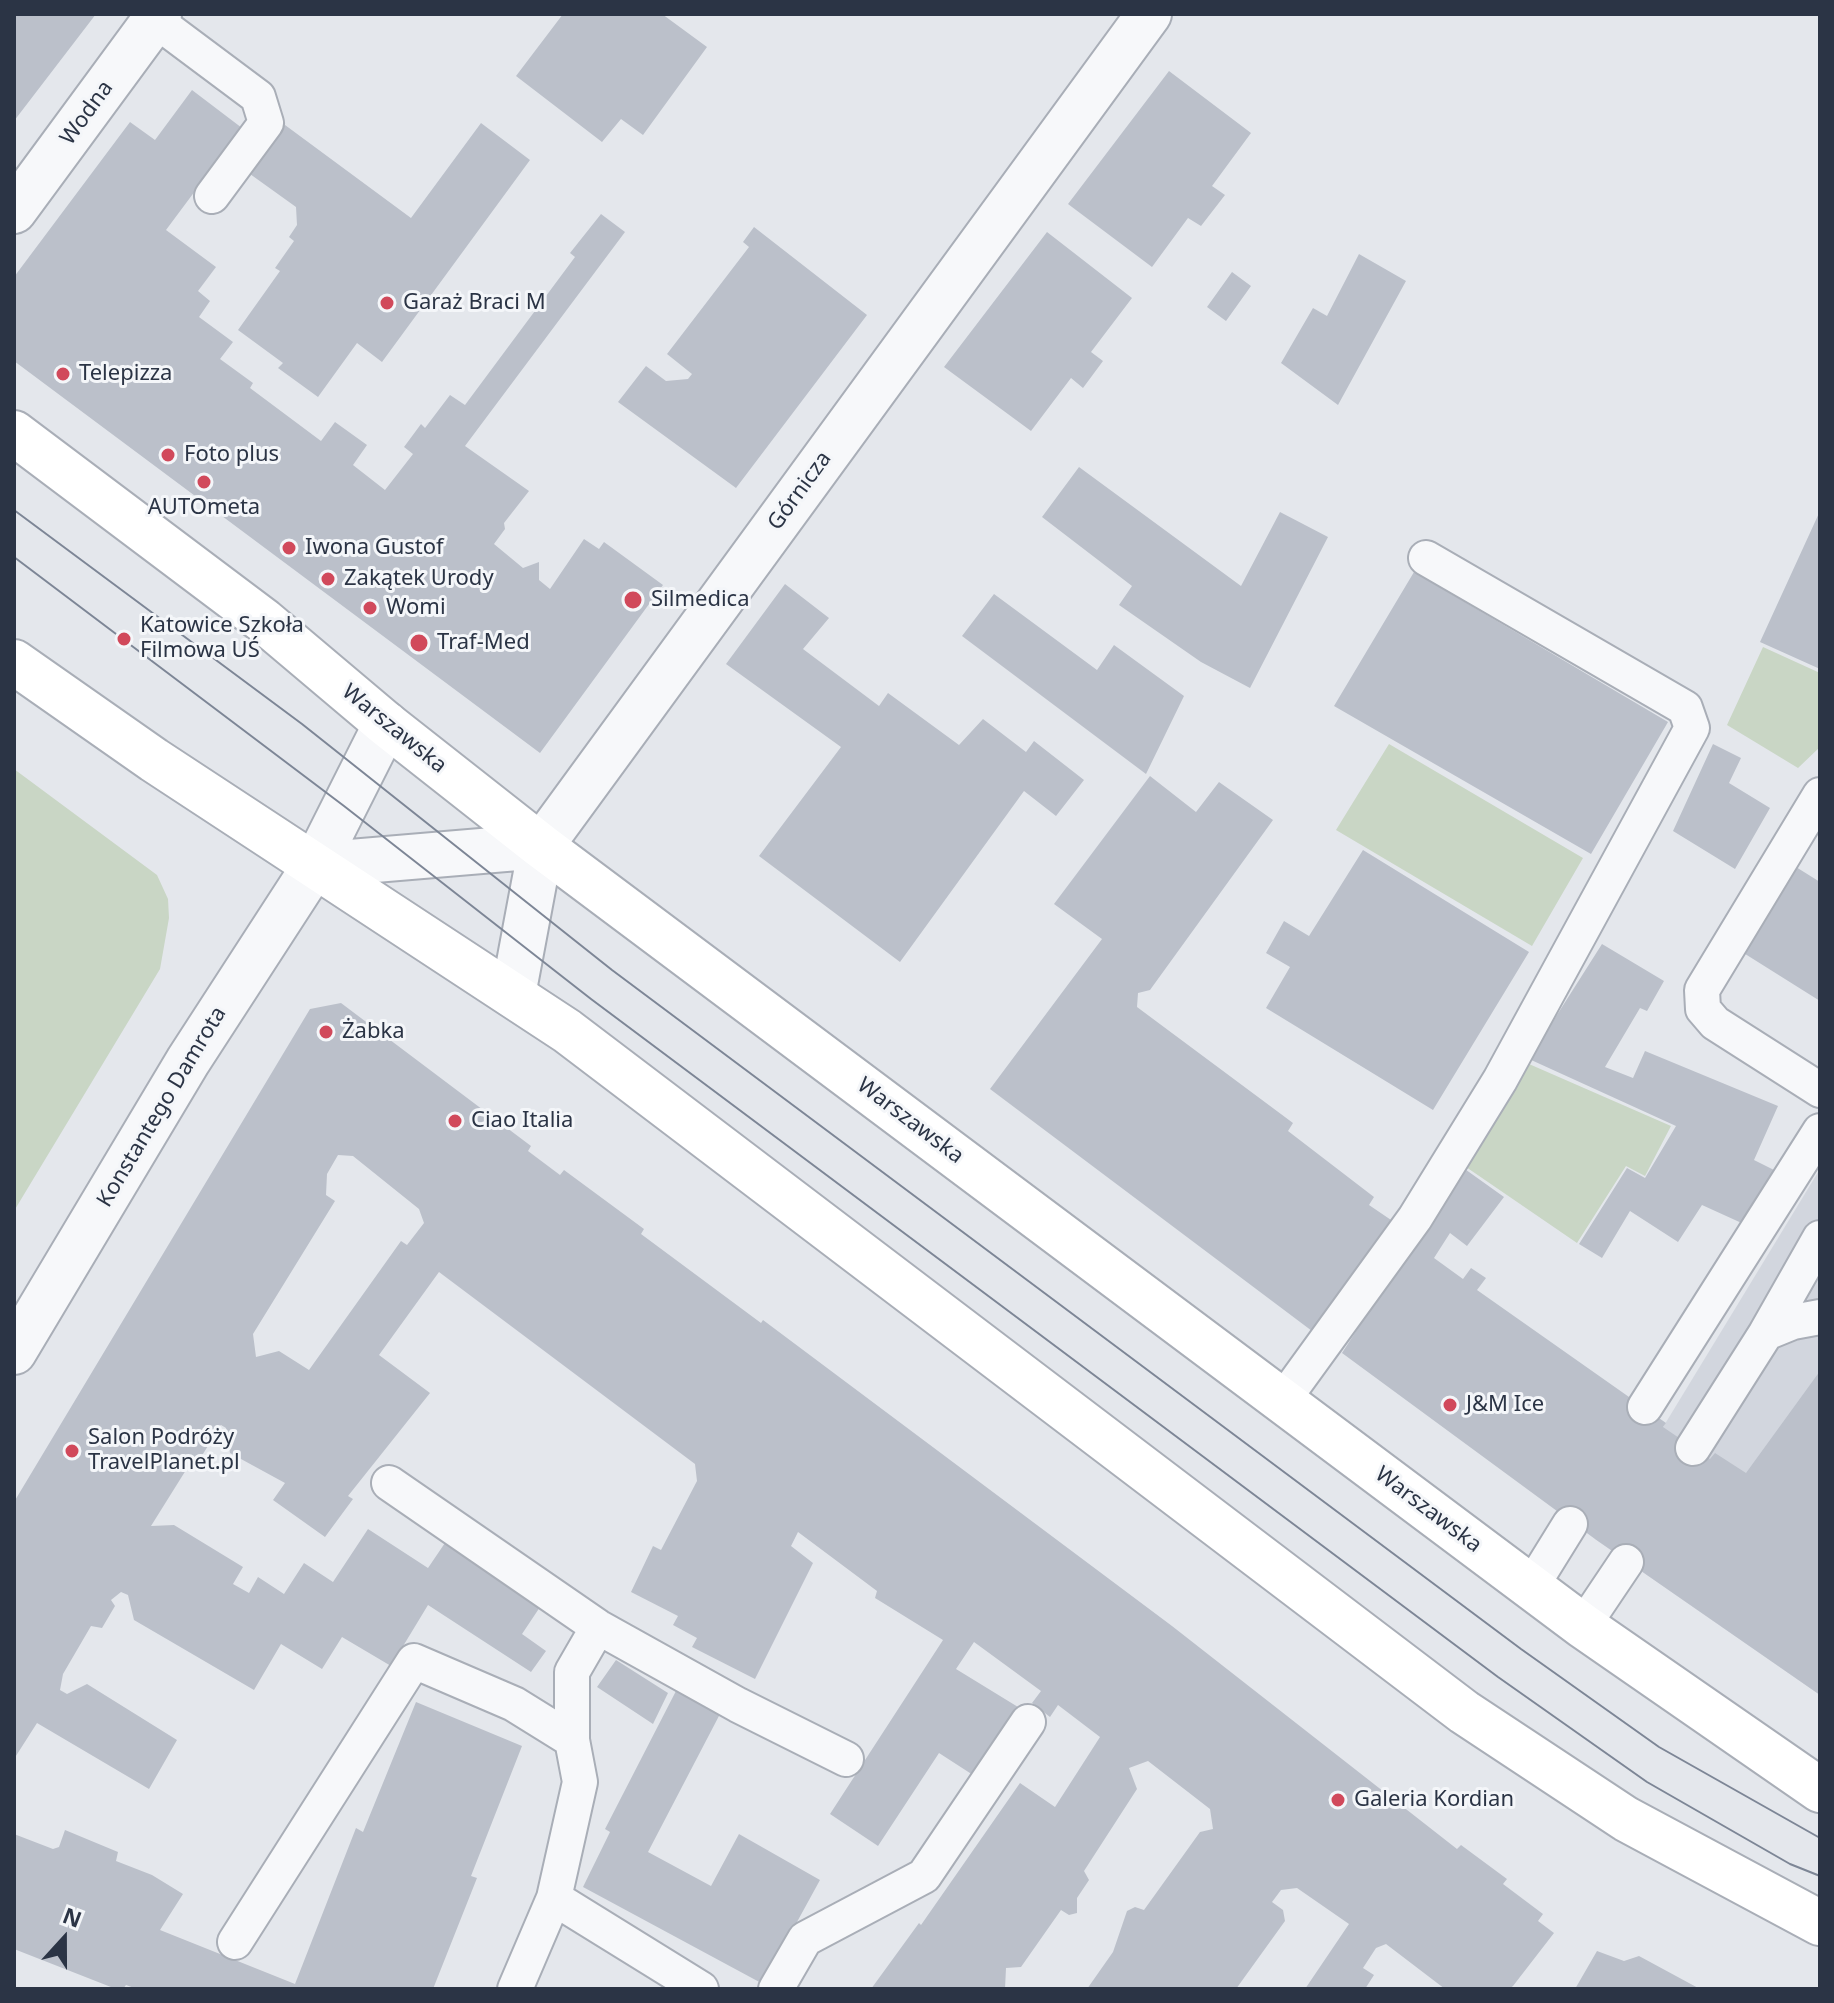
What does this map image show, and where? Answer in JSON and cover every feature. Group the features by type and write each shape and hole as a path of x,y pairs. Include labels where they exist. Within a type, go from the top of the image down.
{"street":[{"name":"Górnicza","path":"513,995 541,846 1149,14"},
{"name":"Wodna","path":"14,211 157,17"},
{"name":"Warszawska","path":"14,433 264,621 386,724 541,846 1583,1626 1820,1790"},
{"path":"14,662 154,760 567,1031 1464,1712 1626,1819 1820,1923"},
{"name":"Konstantego Damrota","path":"14,1352 188,1061 315,865 386,724"},
{"path":"315,865 541,846"}],"lane":[{"path":"157,17 258,97 266,123 212,196"},
{"path":"1283,1400 1415,1218 1500,1080 1692,728 1685,708 1426,558"},
{"path":"1820,795 1702,990 1703,1009 1715,1023 1820,1090"},
{"path":"1645,1407 1820,1131"},
{"path":"1693,1448 1766,1333 1820,1238"},
{"path":"1766,1333 1793,1322 1820,1317"},
{"path":"389,1483 598,1627 738,1705 846,1759"},
{"path":"1531,1587 1570,1524"},
{"path":"1583,1626 1626,1562"},
{"path":"515,1989 554,1898 580,1782 572,1740 572,1672 598,1627"},
{"path":"235,1942 414,1661 514,1704 572,1740"},
{"path":"776,1989 805,1939 924,1876 1028,1722"},
{"path":"554,1898 701,1989"}],"shaded area":[{"path":"1820,1169 1820,1695 1595,1539"}],"green space":[{"path":"1763,647 1820,673 1820,747 1798,768 1727,725"},
{"path":"1389,744 1583,858 1532,946 1336,830"},
{"path":"14,769 157,875 168,899 169,918 160,969 14,1211"},
{"path":"1529,1064 1671,1126 1645,1176 1626,1166 1577,1243 1466,1167"}],"building":[{"path":"14,14 96,14 14,121"},
{"path":"563,14 662,14 707,47 643,135 621,119 602,142 516,76"},
{"path":"1169,71 1251,133 1212,186 1225,195 1201,226 1188,218 1152,267 1068,204"},
{"path":"192,90 242,128 166,230 216,267 198,291 210,301 199,317 233,342 220,359 253,383 250,388 321,441 335,422 367,445 353,465 385,490 413,454 404,447 421,424 425,428 450,395 465,405 575,257 570,253 601,214 625,232 465,446 529,491 504,523 505,529 494,544 523,568 539,562 539,580 550,589 584,539 599,549 604,542 663,585 540,753 14,361 14,277 130,122 155,140"},
{"path":"481,123 530,160 382,362 357,343 318,397 278,368 283,363 238,330 280,271 275,268 294,241 289,237 297,225 296,207 250,174 285,125 411,218"},
{"path":"754,227 867,315 736,488 618,402 646,366 666,381 688,379 692,374 667,354 749,247 743,242"},
{"path":"1047,232 1132,298 1091,352 1103,361 1083,388 1071,378 1031,431 944,367"},
{"path":"1359,254 1406,281 1338,405 1281,363 1313,308 1327,316"},
{"path":"1232,272 1251,286 1226,321 1207,307"},
{"path":"1079,467 1241,586 1280,512 1328,537 1250,688 1201,662 1119,605 1132,586 1042,517"},
{"path":"1820,511 1820,669 1760,642"},
{"path":"1414,572 1668,722 1591,854 1334,706"},
{"path":"785,584 829,618 803,649 879,706 888,693 959,745 983,719 1026,752 1034,741 1084,780 1056,816 1024,791 900,962 759,856 841,747 726,664"},
{"path":"994,594 1097,670 1114,645 1184,696 1146,774 962,636"},
{"path":"1713,744 1741,758 1729,783 1770,808 1735,869 1673,831"},
{"path":"1150,776 1196,812 1219,782 1273,820 1150,990 1138,993 1137,1007 1293,1123 1288,1131 1374,1197 1369,1205 1394,1222 1312,1331 990,1089 1102,939 1054,904"},
{"path":"1363,850 1529,952 1433,1110 1266,1008 1290,967 1266,953 1284,921 1309,936"},
{"path":"1796,867 1820,882 1820,1001 1742,952"},
{"path":"1602,944 1664,981 1647,1011 1640,1008 1605,1067 1633,1078 1645,1051 1778,1106 1754,1160 1776,1171 1746,1225 1702,1205 1678,1242 1630,1211 1602,1258 1579,1244 1627,1168 1645,1178 1676,1126 1529,1059"},
{"path":"341,1003 531,1146 528,1151 560,1175 564,1170 644,1229 641,1234 761,1323 763,1320 1172,1626 1457,1849 1461,1845 1507,1879 1503,1884 1543,1914 1538,1921 1554,1933 1513,1986 1509,1989 1445,1989 1386,1944 1376,1948 1363,1968 1374,1975 1365,1989 1305,1989 1349,1924 1297,1888 1281,1890 1272,1902 1283,1910 1285,1921 1236,1989 1087,1989 1113,1952 1127,1911 1135,1907 1144,1910 1200,1832 1213,1829 1210,1809 1148,1761 1129,1768 1137,1789 1084,1871 1089,1880 1077,1898 1077,1913 1069,1915 1061,1910 1021,1967 1006,1968 1005,1989 871,1989 919,1923 921,1925 1020,1783 1055,1807 1100,1737 1058,1705 1050,1717 1032,1703 1041,1691 974,1642 956,1669 1018,1707 973,1775 939,1753 878,1846 830,1814 943,1640 875,1598 877,1591 798,1532 791,1546 813,1563 755,1679 692,1647 697,1638 673,1625 678,1616 631,1592 653,1546 661,1550 697,1481 695,1464 439,1272 379,1355 430,1393 348,1496 353,1499 325,1537 273,1500 285,1483 230,1453 226,1428 221,1425 208,1434 211,1441 198,1462 191,1462 151,1526 174,1525 243,1567 233,1584 249,1593 258,1577 284,1594 304,1563 333,1582 368,1529 428,1568 449,1537 544,1601 522,1634 546,1651 531,1672 428,1605 391,1666 342,1637 322,1669 281,1644 254,1690 134,1620 128,1595 121,1592 111,1600 115,1606 102,1628 91,1626 63,1674 60,1690 67,1694 87,1684 177,1740 149,1789 37,1723 14,1759 14,1502 310,1009","holes":["338,1155 353,1156 419,1209 424,1223 407,1245 401,1241 309,1370 279,1351 256,1357 253,1334 335,1201 326,1195 327,1174"]},
{"path":"1462,1167 1504,1197 1467,1246 1450,1233 1434,1258 1463,1279 1471,1268 1486,1278 1477,1290 1666,1423 1663,1427 1710,1459 1715,1453 1746,1473 1820,1371 1820,1695 1595,1539 1342,1353"},
{"path":"616,1660 668,1693 653,1724 597,1687"},
{"path":"676,1691 720,1714 648,1852 711,1886 739,1834 820,1880 763,1984 583,1887 610,1832 605,1829"},
{"path":"416,1702 522,1746 471,1876 477,1878 433,1989 137,1989 126,1985 123,1989 116,1989 14,1949 14,1834 53,1849 59,1847 65,1830 118,1852 116,1861 152,1875 183,1894 160,1930 295,1984 356,1828 363,1832"},
{"path":"1597,1951 1624,1961 1639,1956 1700,1989 1575,1989"}],"tram line":[{"path":"14,510 302,724 612,970 1521,1649 1659,1747 1820,1838"},
{"path":"14,557 344,806 591,999 1498,1677 1647,1782 1790,1864 1820,1876"}],"place":[{"name":"Garaż Braci M","path":"387,303"},
{"name":"Telepizza","path":"63,374"},
{"name":"Foto plus","path":"168,455"},
{"name":"AUTOmeta","path":"204,482"},
{"name":"Iwona Gustof","path":"289,548"},
{"name":"Zakątek Urody","path":"328,579"},
{"name":"Silmedica","path":"633,600"},
{"name":"Womi","path":"370,608"},
{"name":"Katowice Szkoła Filmowa UŚ","path":"124,639"},
{"name":"Traf-Med","path":"419,643"},
{"name":"Żabka","path":"326,1032"},
{"name":"Ciao Italia","path":"455,1121"},
{"name":"J&M Ice","path":"1450,1405"},
{"name":"Salon Podróży TravelPlanet.pl","path":"72,1451"},
{"name":"Galeria Kordian","path":"1338,1800"}]}
